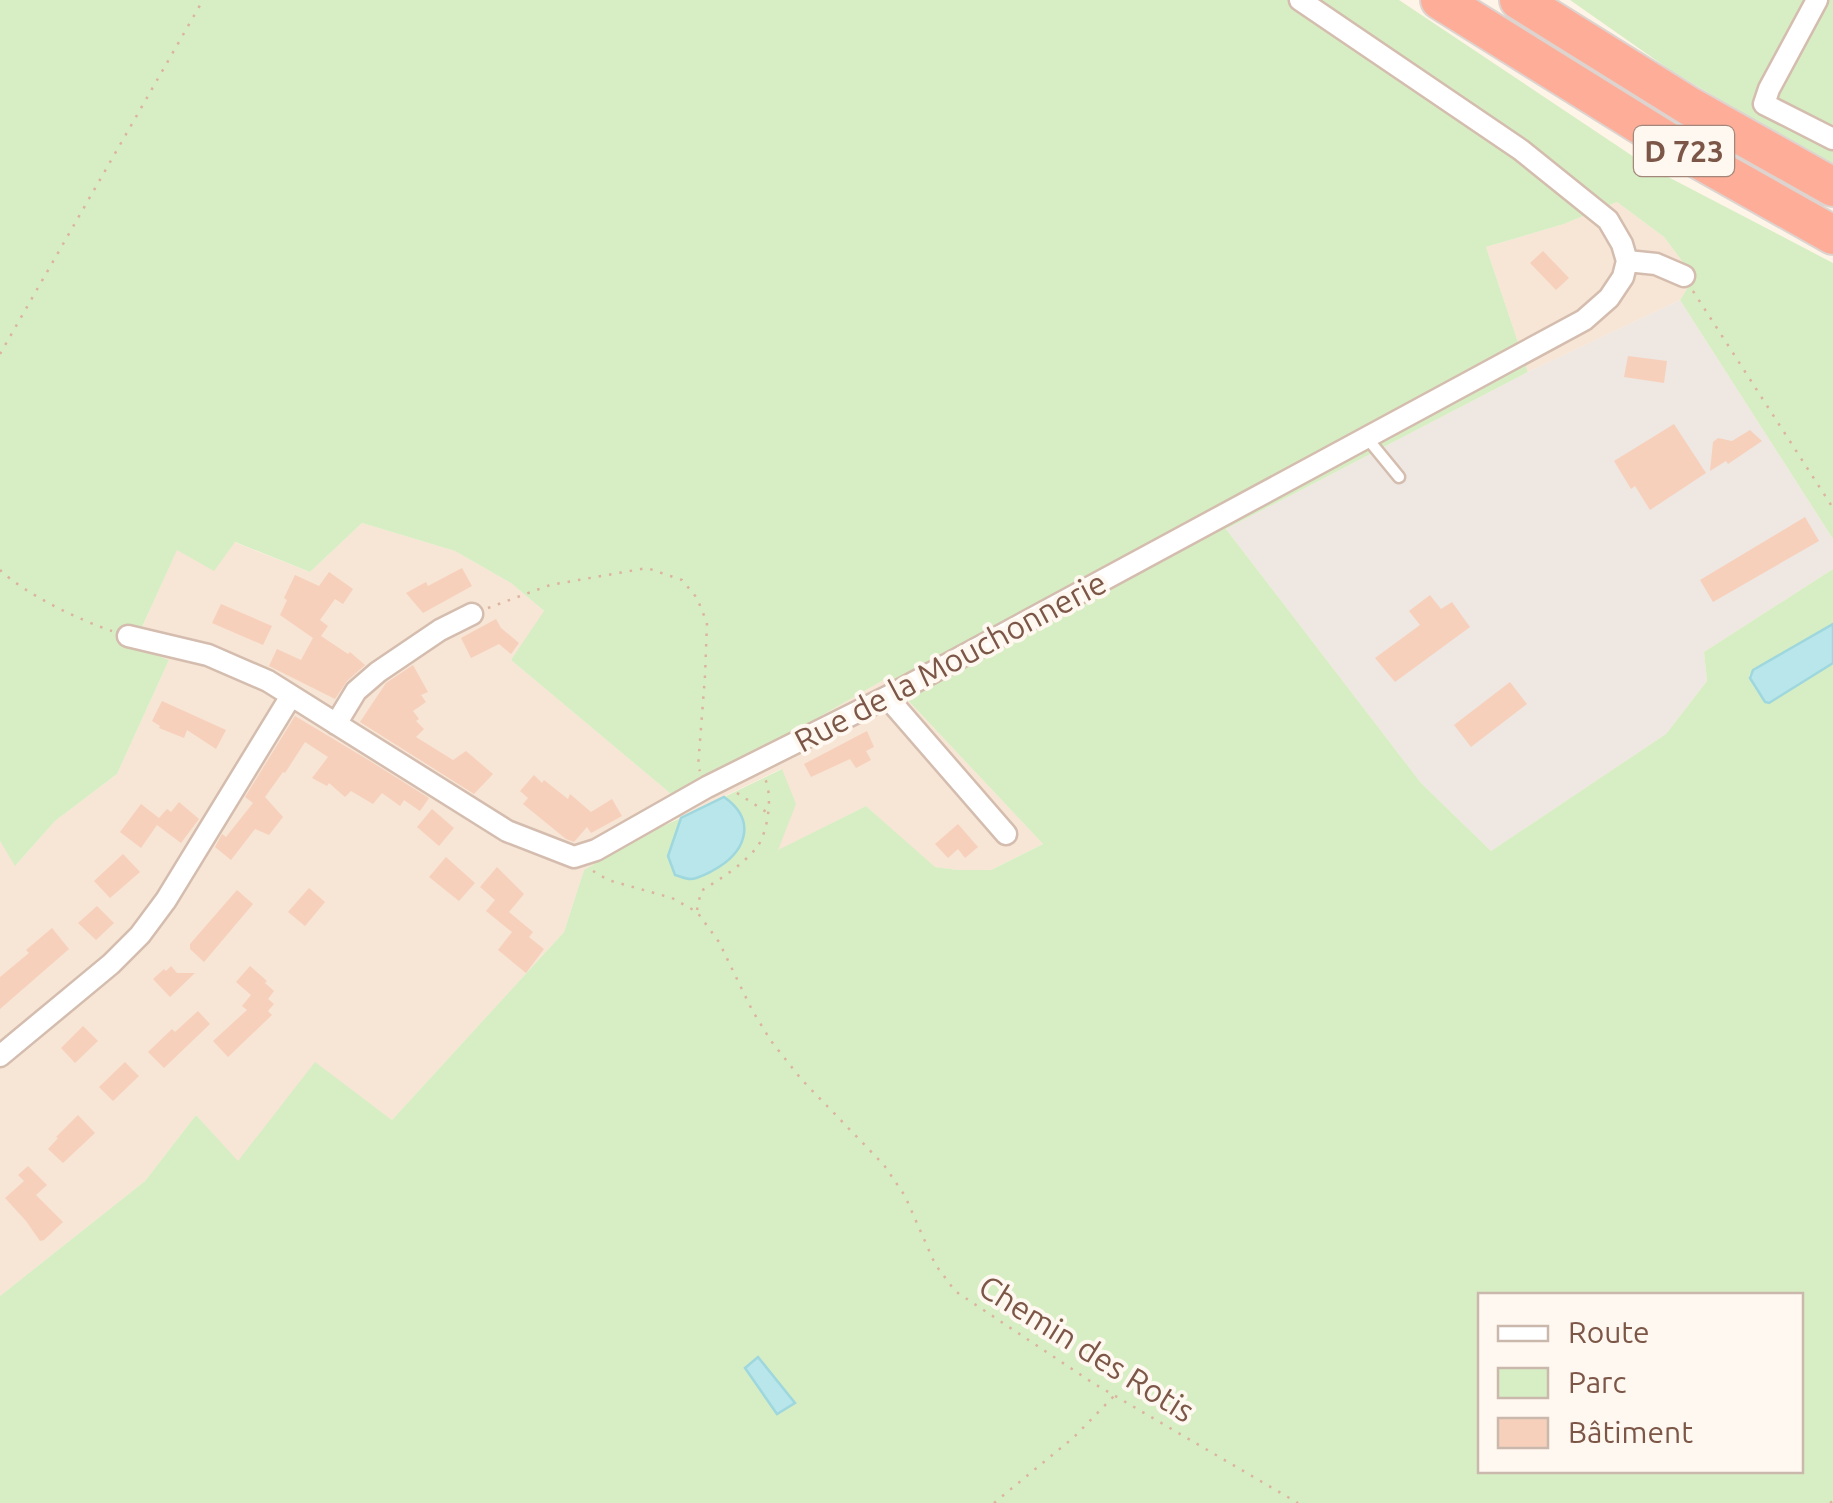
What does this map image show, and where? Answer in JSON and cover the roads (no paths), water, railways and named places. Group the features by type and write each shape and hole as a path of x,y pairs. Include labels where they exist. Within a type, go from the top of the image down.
{"highway":[{"name":"D 723","path":"1440,0 1620,113 1833,235"},
{"name":"D 723","path":"1519,0 1672,96 1833,187"}],"street":[{"path":"1300,0 1521,150 1608,220 1622,244 1626,261 1656,264 1684,276"},
{"path":"1817,0 1764,104 1833,139"},
{"name":"Rue de la Mouchonnerie","path":"336,724 508,832 574,857 596,850 1584,320 1609,298 1623,277 1626,261"},
{"path":"128,636 208,656 268,681 336,724 356,691 378,672 440,630 472,614"},
{"path":"0,1056 140,935 166,900 291,696"},
{"path":"887,696 1006,834"}],"lane":[{"path":"1366,437 1398,477"}],"water":[{"path":"1833,624 1833,663 1765,702 1750,678 1753,670"},
{"path":"724,797 741,816 744,836 740,846 724,864 704,875 690,879 675,875 668,856 681,818"},
{"path":"758,1357 795,1403 777,1414 745,1368"}]}
